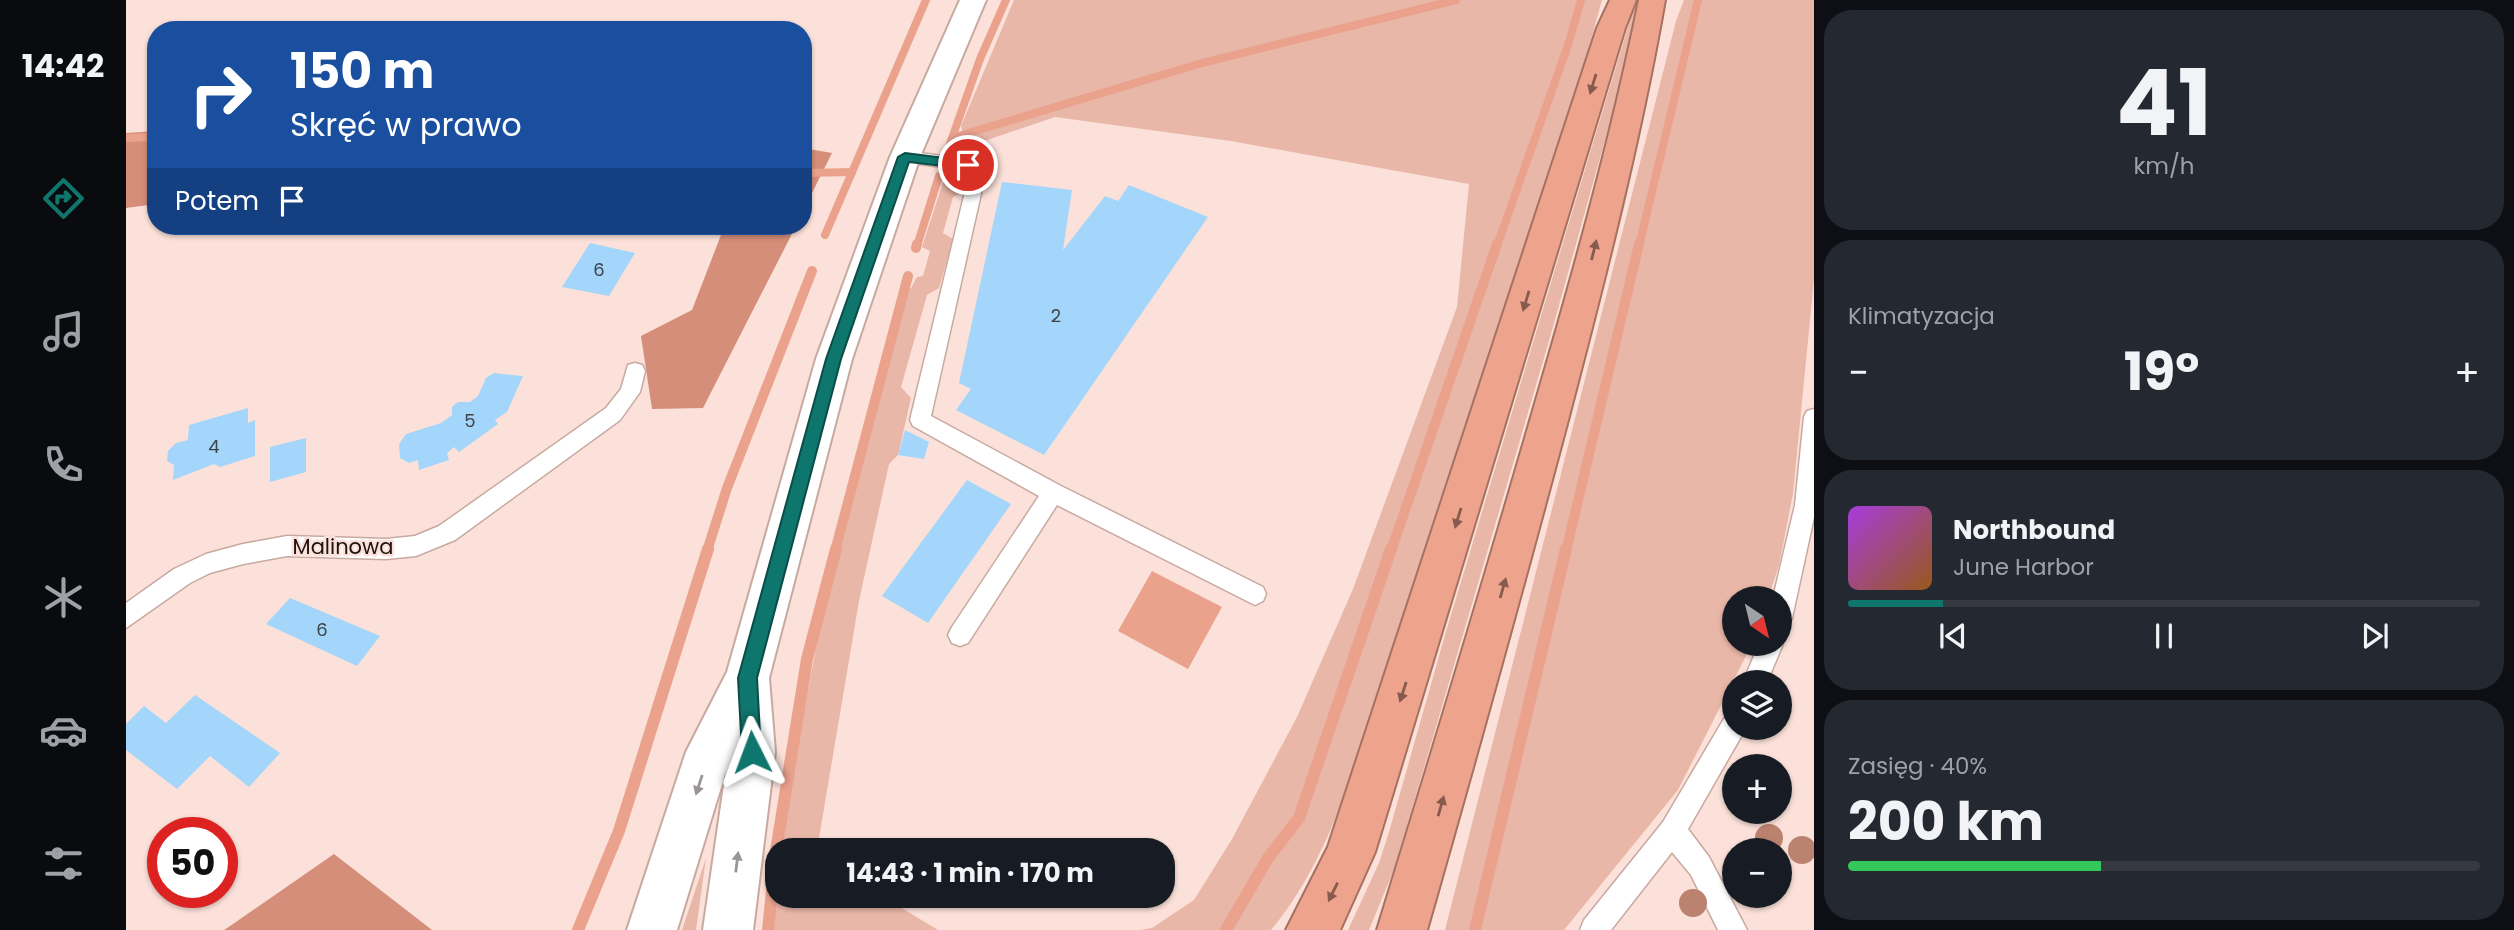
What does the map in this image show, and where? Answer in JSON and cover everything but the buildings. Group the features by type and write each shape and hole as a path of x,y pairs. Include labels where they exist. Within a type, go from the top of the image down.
{"highway":[{"path":"1402,930 1433,832 1557,393 1635,91 1652,0"},
{"path":"1635,91 1670,0"},
{"path":"1311,930 1331,898 1351,852 1618,6"}],"main road":[{"path":"652,930 709,752 747,678 834,359 905,157 973,0"},
{"path":"728,930 752,752 747,678"}],"lane":[{"path":"905,157 979,167 920,420 1053,493 1255,594"},
{"name":"Malinowa","path":"126,617 182,576 206,564 243,554 287,546 386,549 416,546 447,533 612,414 630,392 635,371"},
{"path":"1787,586 1806,505 1814,417"},
{"path":"960,635 1053,493"},
{"path":"1594,930 1672,831 1726,740"},
{"path":"1672,831 1700,866 1733,930"}],"shaded area":[{"path":"1014,0 1602,0 1584,65 1346,791 1314,865 1271,930 1140,930 1152,928 1194,900 1232,839 1297,717 1353,589 1457,307 1469,184 1231,141 1055,117 967,147 961,126"},
{"path":"1636,0 1644,0 1551,334 1395,867 1369,930 1348,930 1379,863 1389,832 1445,635"},
{"path":"1684,0 1814,0 1814,279 1793,494 1779,565 1772,586 1722,586 1722,656 1746,656 1739,670 1722,670 1722,703 1678,790 1564,930 1445,930 1676,21"},
{"path":"147,132 147,205 126,208 126,133"},
{"path":"812,150 832,153 812,193"},
{"path":"945,176 965,176 964,191 953,197 943,233 953,239 939,288 927,295 901,387 911,398 898,455 889,464 859,601 819,838 784,838 797,747 823,612 907,289 911,288 917,277 923,276 930,251 922,247"},
{"path":"721,235 791,235 703,408 652,409 641,336 692,310"},
{"path":"1152,571 1222,607 1188,669 1118,631"},
{"path":"334,854 432,930 224,930 233,924"},
{"path":"706,858 696,930 682,930"},
{"path":"775,908 902,908 938,930 773,930"}],"waterway":[{"path":"825,235 926,0"},
{"path":"952,138 980,59 1006,0"},
{"path":"952,138 1202,63 1456,0"},
{"path":"1497,246 1569,42 1581,0"},
{"path":"1639,246 1698,0"},
{"path":"126,138 147,137"},
{"path":"949,147 952,138"},
{"path":"812,173 852,172"},
{"path":"917,246 939,176"},
{"path":"916,248 917,244"},
{"path":"1391,551 1497,244"},
{"path":"1566,551 1639,244"},
{"path":"707,551 727,488 812,271"},
{"path":"835,551 908,276"},
{"path":"578,930 619,831 708,549"},
{"path":"768,930 776,851 807,659 836,549"},
{"path":"1226,930 1268,858 1299,818 1391,549"},
{"path":"1475,930 1566,549"}],"route":[{"path":"752,752 747,678 834,359 905,157 968,165"}]}
